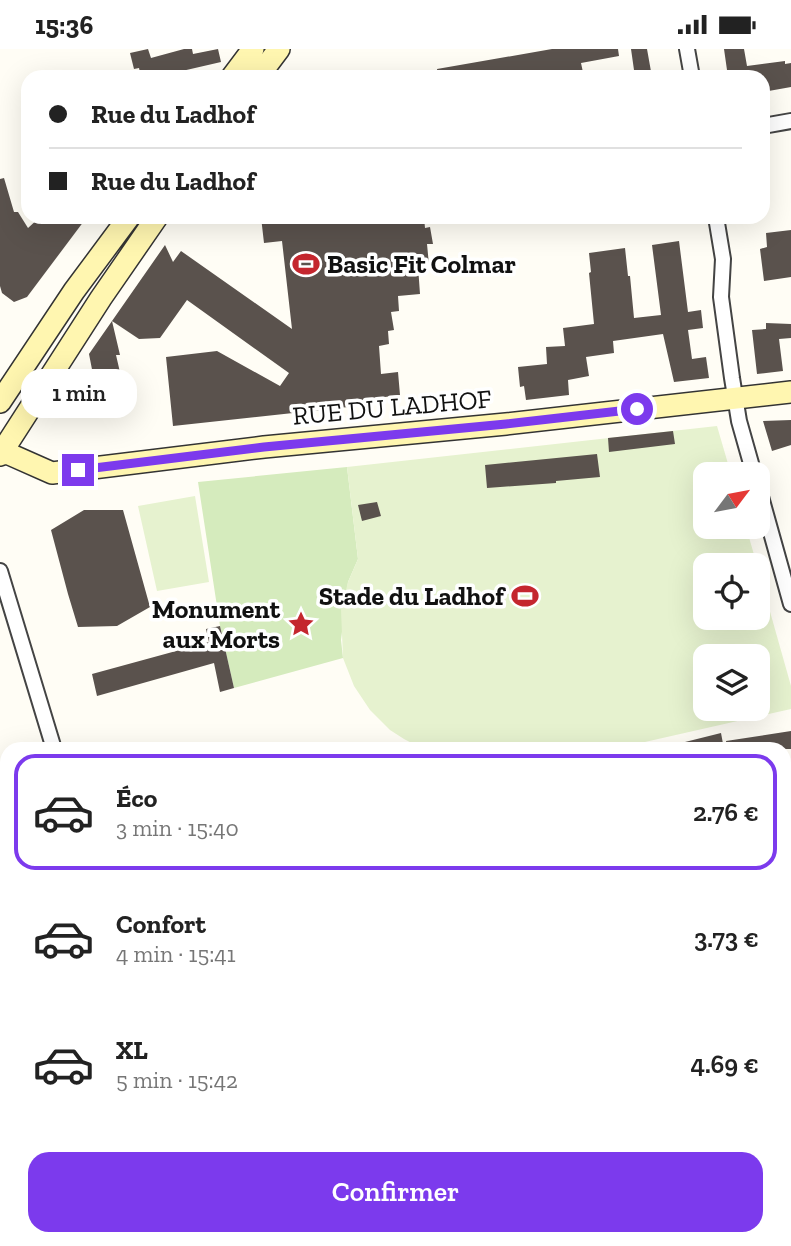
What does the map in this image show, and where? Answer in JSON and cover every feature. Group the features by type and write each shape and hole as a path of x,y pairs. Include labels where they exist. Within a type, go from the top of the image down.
{"main road":[{"path":"237,70 253,49"},
{"path":"263,70 279,49"},
{"path":"0,403 74,291 124,224"},
{"path":"1,450 152,224"},
{"name":"RUE DU LADHOF","path":"1,450 52,473 264,447 506,424 791,392"}],"street":[{"path":"687,49 691,70"},
{"path":"770,125 791,121"},
{"path":"717,224 723,259 722,297 739,421 751,462"},
{"path":"770,529 791,604"},
{"path":"0,572 52,742"}],"green space":[{"name":"Stade du Ladhof","path":"717,426 728,462 693,462 693,539 749,539 754,553 693,553 693,630 770,630 770,612 791,686 791,709 770,714 770,644 693,644 693,721 738,721 645,742 410,742 390,730 370,710 354,686 343,658 341,610 348,582 358,559 347,467"},
{"path":"347,467 358,559 348,582 341,640 343,658 234,688 220,626 198,482"},
{"path":"195,496 209,582 157,591 138,506"}],"building":[{"path":"148,49 151,58 184,49 192,49 193,54 218,49 221,62 186,70 139,70 134,69 130,53"},
{"path":"552,49 618,49 619,56 581,63 582,70 437,69"},
{"path":"631,49 647,49 651,70 634,70"},
{"path":"724,49 744,49 747,66 785,61 785,64 791,63 791,87 770,91 770,70 727,70"},
{"path":"4,178 14,212 18,212 21,224 26,224 28,228 32,224 82,224 27,297 14,302 2,293 0,286 0,179"},
{"path":"262,224 425,224 425,228 430,227 433,244 427,244 429,265 418,266 420,294 398,296 399,311 391,312 394,330 388,331 389,344 379,346 381,374 398,372 400,395 385,397 385,403 173,426 166,357 217,351 280,386 289,373 187,300 160,338 139,339 112,321 165,245 173,262 181,251 292,329 282,241 264,243"},
{"path":"791,230 791,277 764,281 760,249 767,247 766,233"},
{"path":"679,241 688,312 701,310 703,328 688,330 692,359 706,357 709,378 674,382 663,334 613,341 614,353 586,357 589,376 568,380 569,395 526,400 524,386 520,387 518,367 547,364 546,347 565,346 563,328 594,324 589,253 625,248 634,318 661,315 652,245"},
{"path":"112,321 125,394 98,400 89,354"},
{"path":"766,323 791,324 791,338 779,339 783,371 757,374 752,330 766,329"},
{"path":"791,420 791,445 772,451 763,421"},
{"path":"673,431 675,444 609,452 608,438"},
{"path":"597,454 600,477 487,488 485,465"},
{"path":"377,502 381,516 362,521 358,505"},
{"path":"84,510 123,510 150,607 117,626 78,627 68,594 51,530"},
{"path":"220,626 234,688 220,692 214,663 97,696 92,674 209,642 206,629"},
{"path":"791,731 791,742 726,741"},
{"path":"721,733 723,742 685,742"}],"place":[{"name":"Basic Fit Colmar","path":"306,264"},
{"name":"Stade du Ladhof","path":"525,596"},
{"name":"Monument aux Morts","path":"301,624"}],"route":[{"path":"78,470 264,447 637,409"}]}
